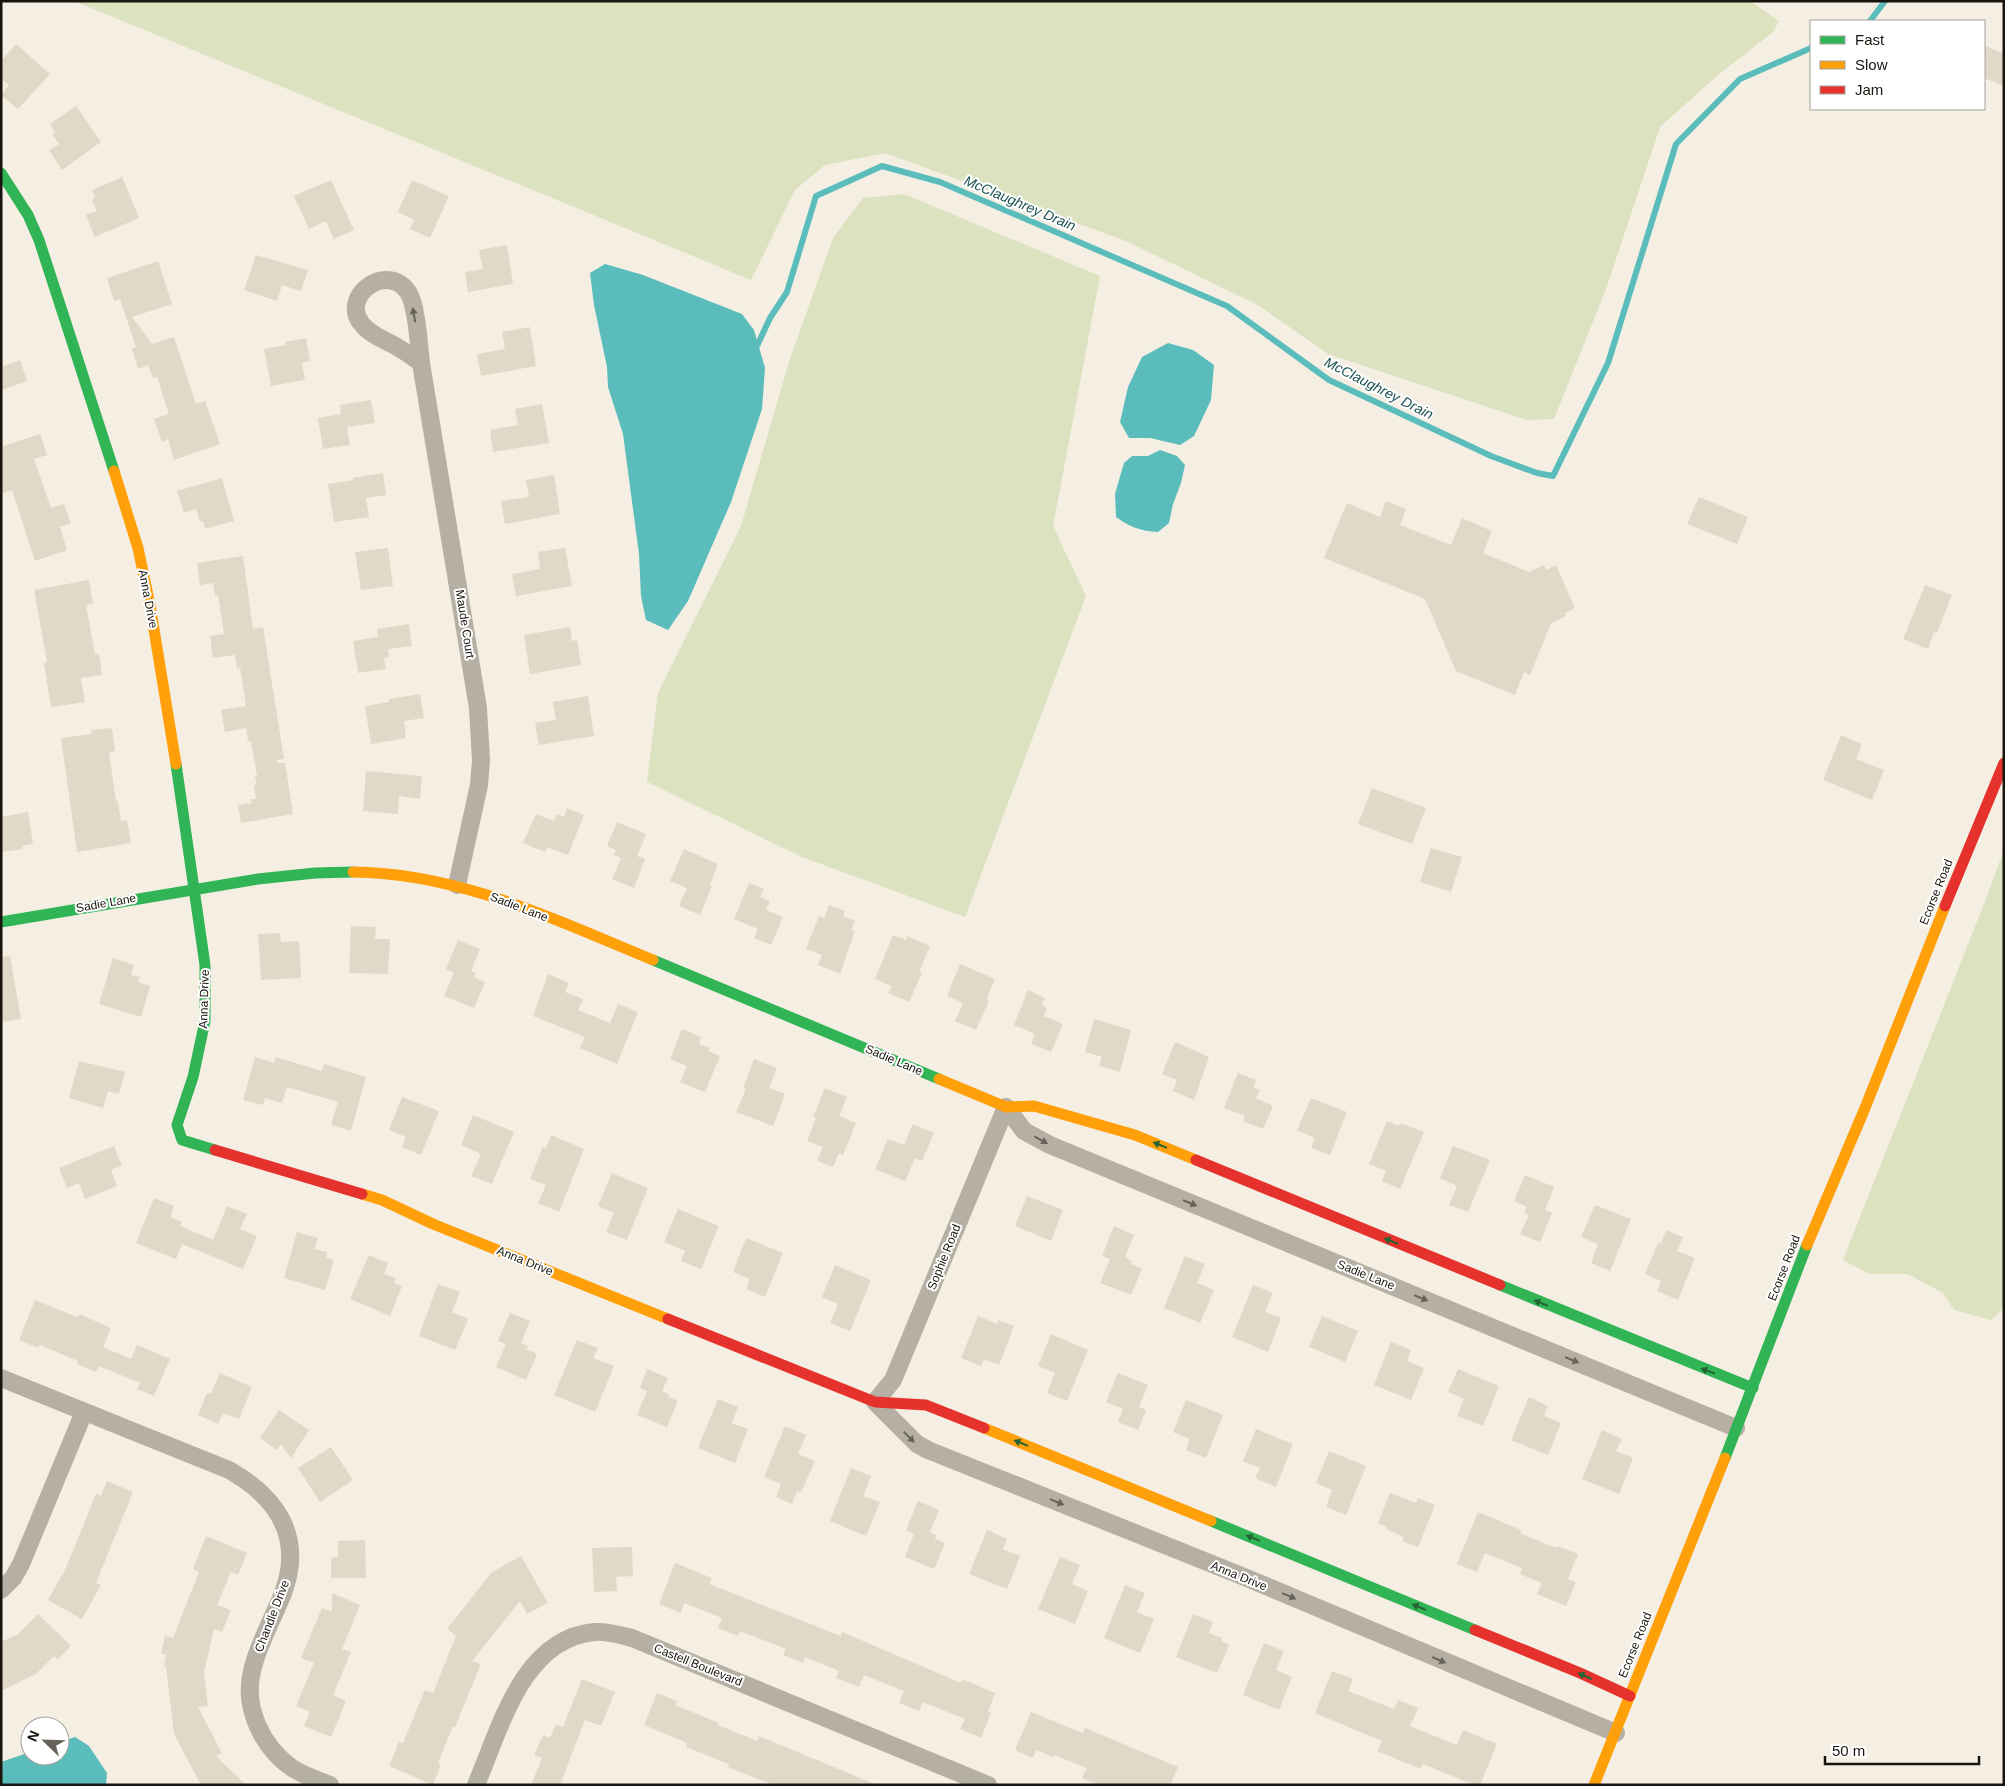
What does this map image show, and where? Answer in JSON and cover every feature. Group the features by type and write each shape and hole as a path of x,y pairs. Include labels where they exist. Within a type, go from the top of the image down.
{"street":[{"name":"Anna Drive","path":"1,173 28,215 39,240 138,548 173,739 196,888 205,965 205,1021 193,1077 177,1125 182,1140 382,1200 433,1224 875,1402 926,1405 938,1409 1570,1669 1630,1696"},
{"name":"Maude Court","path":"421,363 403,350 366,330 360,322 356,313 357,301 361,292 370,285 381,280 390,281 400,286 408,292 414,310 421,363 470,655 480,733 479,784 456,884"},
{"name":"Ecorse Road","path":"1594,1785 1753,1388 1820,1211 1865,1108 2004,763"},
{"name":"Sadie Lane","path":"1,922 196,888 289,875 338,872 404,874 456,884 500,898 706,981 1006,1107 1034,1106 1134,1135 1687,1363 1753,1388"},
{"name":"Sadie Lane","path":"1006,1107 1024,1130 1050,1145 1736,1428"},
{"name":"Sophie Road","path":"875,1402 894,1380 1006,1107"},
{"name":"Chandle Drive","path":"1,1378 229,1470 257,1488 277,1510 286,1528 290,1561 284,1592 252,1672 250,1690 252,1707 256,1723 263,1737 282,1760 293,1769 330,1785"},
{"name":"Anna Drive","path":"875,1402 916,1444 928,1450 1242,1576 1616,1733"},
{"path":"1,1590 13,1578 21,1564 84,1412"},
{"name":"Castell Boulevard","path":"476,1785 513,1696 524,1676 547,1651 577,1635 595,1632 613,1633 632,1638 988,1785"}],"green space":[{"path":"74,1 1750,1 1779,21 1773,32 1718,75 1660,127 1606,289 1554,419 1527,420 1328,354 1258,305 1126,241 885,153 825,165 795,190 751,280"},
{"path":"904,194 1100,276 1053,526 1086,596 965,917 802,857 647,782 658,693 741,526 789,362 833,238 863,198"},
{"path":"2004,850 2004,1305 2002,1310 1991,1320 1954,1310 1943,1293 1908,1274 1869,1274 1843,1260"}],"water":[{"path":"605,264 643,275 742,314 754,330 765,368 762,409 731,502 688,601 668,630 646,620 641,596 639,554 623,434 608,387 607,367 594,305 590,273"},
{"path":"1168,343 1193,350 1214,365 1211,400 1194,436 1180,445 1150,438 1129,438 1120,422 1128,387 1142,357"},
{"path":"1160,450 1177,456 1185,465 1169,523 1158,532 1146,531 1136,528 1116,517 1115,494 1124,463 1132,456 1148,456"},
{"path":"75,1737 89,1746 107,1773 106,1785 1,1785 1,1762 20,1755 20,1766 70,1766 70,1739"}],"building":[{"path":"16,44 50,74 18,109 1,95 9,85 1,79 1,61"},
{"path":"1985,45 2004,54 2004,86 1985,78"},
{"path":"76,106 101,142 62,170 49,150 59,144 52,134 55,132 50,124"},
{"path":"122,177 139,218 95,237 86,215 97,211 92,200 95,198 92,190"},
{"path":"331,180 354,230 334,239 326,221 309,229 294,196"},
{"path":"412,180 449,196 430,238 410,229 414,220 398,212"},
{"path":"507,245 513,284 468,292 465,272 483,269 479,250"},
{"path":"256,255 308,270 301,291 282,285 277,301 244,290"},
{"path":"158,261 172,304 132,317 152,344 174,337 196,404 205,401 220,444 174,460 168,439 162,442 154,419 169,414 157,377 153,378 148,365 138,369 132,349 136,347 120,299 114,301 107,278"},
{"path":"530,327 536,366 481,376 477,354 505,349 502,332"},
{"path":"306,338 310,361 302,363 305,380 271,386 264,349 286,345 285,342"},
{"path":"20,360 27,381 1,390 1,367"},
{"path":"371,400 375,423 347,427 350,445 323,449 318,418 341,414 340,405"},
{"path":"542,404 549,443 493,452 490,430 518,425 515,409"},
{"path":"40,434 47,455 34,459 51,508 64,504 71,523 60,527 67,550 35,561 12,490 1,494 1,447"},
{"path":"383,473 386,495 366,498 369,517 334,522 328,484"},
{"path":"554,475 560,514 505,524 501,501 529,497 526,480"},
{"path":"222,478 234,521 205,529 196,509 184,513 177,491"},
{"path":"1699,497 1748,517 1737,544 1687,524"},
{"path":"1386,501 1406,509 1400,525 1451,545 1462,518 1492,531 1483,553 1529,572 1544,565 1546,570 1556,565 1575,608 1565,613 1566,616 1551,623 1530,675 1524,672 1515,695 1456,671 1425,599 1324,558 1347,503 1380,517"},
{"path":"388,548 393,586 361,590 355,552"},
{"path":"565,548 572,586 516,596 512,574 540,569 538,552"},
{"path":"243,556 253,629 263,627 284,759 277,760 277,763 285,763 293,814 241,823 238,805 252,803 251,799 256,799 254,785 257,785 255,776 257,776 251,741 248,741 246,728 225,732 221,710 246,706 240,667 237,668 235,655 213,658 210,636 224,634 218,595 215,596 213,583 200,585 197,563"},
{"path":"89,580 93,604 86,605 95,654 99,654 102,675 81,678 85,702 51,707 44,663 47,662 34,590"},
{"path":"1925,585 1952,595 1937,633 1934,632 1928,649 1903,639"},
{"path":"409,624 412,646 388,649 389,657 384,658 386,669 358,673 353,641 378,637 377,629"},
{"path":"570,627 572,641 577,640 581,665 530,674 524,635"},
{"path":"420,694 424,718 404,721 406,738 371,744 365,706 389,702 389,699"},
{"path":"588,696 594,736 539,745 535,723 556,720 553,702"},
{"path":"112,728 115,751 109,752 116,801 118,801 121,821 127,820 131,843 77,852 61,738 92,734 91,730"},
{"path":"1841,735 1862,744 1856,759 1884,770 1872,800 1823,780"},
{"path":"366,771 422,776 420,799 399,796 398,814 363,811"},
{"path":"1372,788 1426,808 1412,844 1358,824"},
{"path":"567,808 584,815 568,855 547,847 545,852 523,843 536,814 554,821 557,814 564,817"},
{"path":"28,812 33,844 22,846 23,849 1,852 1,817"},
{"path":"617,822 646,834 637,856 645,859 634,888 612,879 621,858 614,855 616,850 607,846"},
{"path":"1431,848 1462,857 1451,892 1420,882"},
{"path":"684,849 718,864 710,885 712,886 700,915 679,906 687,888 670,881"},
{"path":"749,883 764,889 760,897 770,901 766,910 783,917 771,945 754,938 758,929 734,919"},
{"path":"829,905 845,911 843,916 855,921 851,930 855,931 840,974 818,965 822,955 806,949 819,916 824,918"},
{"path":"351,926 376,927 375,939 390,939 388,974 349,973"},
{"path":"280,933 281,942 299,941 301,978 261,980 258,934"},
{"path":"893,935 906,940 907,936 930,946 919,972 922,973 909,1002 888,993 892,986 875,979"},
{"path":"458,940 480,949 471,971 475,973 474,977 485,982 474,1008 444,996 454,973 446,969"},
{"path":"10,956 21,1019 1,1022 1,957"},
{"path":"113,958 134,965 131,975 140,977 138,982 150,986 141,1017 99,1004"},
{"path":"960,964 995,979 986,1000 989,1001 976,1030 955,1021 963,1003 947,996"},
{"path":"548,974 569,983 565,992 583,999 578,1010 610,1023 618,1004 638,1012 617,1064 580,1048 585,1037 533,1016"},
{"path":"1028,990 1045,998 1042,1005 1047,1008 1044,1016 1063,1024 1051,1052 1031,1044 1035,1034 1014,1025"},
{"path":"1094,1019 1131,1030 1120,1072 1099,1066 1102,1057 1085,1052"},
{"path":"682,1029 701,1037 699,1044 710,1048 708,1051 720,1056 705,1092 680,1082 687,1066 670,1059"},
{"path":"1175,1042 1209,1057 1194,1100 1173,1091 1177,1080 1162,1074"},
{"path":"255,1057 274,1063 276,1057 322,1071 324,1064 366,1077 351,1131 331,1125 338,1102 287,1087 282,1103 265,1098 263,1105 243,1100"},
{"path":"754,1059 777,1068 769,1088 785,1094 773,1126 736,1112 746,1089 743,1088"},
{"path":"79,1061 125,1072 119,1094 108,1091 103,1108 69,1098"},
{"path":"1238,1073 1256,1080 1253,1088 1260,1090 1256,1098 1273,1106 1263,1129 1243,1121 1245,1116 1224,1108"},
{"path":"825,1088 847,1097 839,1116 856,1123 843,1155 839,1153 833,1167 817,1161 823,1147 807,1141 816,1118 813,1117"},
{"path":"402,1097 439,1111 421,1155 402,1147 406,1137 389,1130"},
{"path":"1311,1098 1347,1112 1330,1155 1311,1148 1315,1138 1297,1130"},
{"path":"473,1115 514,1132 492,1184 471,1176 481,1154 461,1145"},
{"path":"1387,1121 1399,1126 1400,1123 1424,1132 1400,1189 1382,1181 1386,1171 1369,1164"},
{"path":"913,1124 934,1133 922,1161 915,1158 905,1181 875,1169 888,1139 904,1145"},
{"path":"551,1135 584,1149 559,1212 538,1203 546,1185 530,1179 543,1147 546,1149"},
{"path":"114,1146 122,1166 111,1170 117,1186 85,1199 79,1183 67,1188 59,1168"},
{"path":"1453,1146 1490,1160 1468,1212 1449,1205 1457,1186 1440,1178"},
{"path":"612,1173 648,1188 627,1240 606,1232 614,1213 598,1206"},
{"path":"1525,1175 1554,1187 1545,1210 1552,1213 1540,1242 1520,1234 1529,1215 1524,1213 1527,1207 1514,1201"},
{"path":"1027,1196 1063,1210 1051,1241 1015,1226"},
{"path":"154,1198 174,1206 170,1217 182,1222 180,1226 213,1240 227,1206 247,1214 240,1229 257,1236 243,1269 182,1244 176,1259 136,1243"},
{"path":"1595,1205 1631,1219 1610,1271 1591,1263 1598,1244 1581,1237"},
{"path":"678,1209 719,1226 701,1269 681,1261 685,1251 664,1242"},
{"path":"1114,1226 1134,1235 1125,1257 1132,1261 1131,1264 1142,1269 1131,1295 1100,1283 1110,1259 1102,1256"},
{"path":"1666,1230 1683,1237 1677,1251 1695,1258 1678,1300 1657,1291 1661,1281 1645,1274 1658,1243 1661,1244"},
{"path":"297,1232 318,1238 314,1249 327,1252 326,1257 334,1260 325,1290 284,1278"},
{"path":"746,1238 783,1253 765,1297 746,1289 750,1279 733,1272"},
{"path":"369,1255 388,1263 384,1274 396,1278 394,1283 402,1286 390,1316 350,1299"},
{"path":"1185,1256 1205,1264 1197,1283 1214,1290 1200,1323 1164,1308"},
{"path":"835,1265 871,1280 850,1331 830,1323 838,1304 822,1297"},
{"path":"438,1284 460,1292 452,1312 468,1319 455,1350 419,1336"},
{"path":"1253,1285 1273,1293 1265,1312 1281,1318 1268,1352 1232,1337"},
{"path":"35,1300 77,1317 79,1314 111,1328 103,1347 131,1359 137,1345 170,1359 154,1396 137,1389 140,1383 99,1366 96,1372 77,1364 78,1361 40,1345 38,1348 19,1340"},
{"path":"510,1313 530,1321 521,1343 528,1346 526,1349 537,1354 526,1380 496,1367 506,1344 498,1341"},
{"path":"978,1316 997,1324 998,1320 1014,1326 999,1365 984,1359 981,1366 961,1358"},
{"path":"1322,1316 1358,1331 1345,1362 1309,1347"},
{"path":"1051,1334 1088,1350 1067,1401 1047,1393 1055,1373 1038,1366"},
{"path":"577,1340 598,1348 593,1358 614,1366 595,1412 554,1395"},
{"path":"1391,1342 1411,1350 1407,1361 1424,1368 1411,1400 1374,1385"},
{"path":"647,1369 668,1378 662,1391 669,1394 668,1397 678,1401 667,1427 637,1415 647,1391 640,1388"},
{"path":"1458,1369 1499,1386 1483,1426 1457,1416 1464,1399 1448,1392"},
{"path":"220,1373 252,1387 239,1419 223,1413 218,1424 198,1415 207,1393 211,1394"},
{"path":"1118,1373 1148,1385 1139,1407 1146,1410 1138,1430 1118,1422 1123,1409 1106,1402"},
{"path":"1529,1397 1548,1406 1544,1416 1561,1423 1548,1455 1511,1440"},
{"path":"718,1399 738,1407 732,1423 748,1429 735,1463 698,1448"},
{"path":"1186,1400 1223,1415 1206,1458 1186,1450 1190,1439 1173,1432"},
{"path":"279,1410 309,1430 291,1458 281,1444 277,1450 260,1438"},
{"path":"785,1426 806,1435 798,1454 815,1461 801,1492 797,1491 792,1504 776,1497 781,1484 764,1477"},
{"path":"1256,1429 1293,1444 1276,1487 1255,1478 1260,1468 1243,1461"},
{"path":"1602,1430 1622,1439 1616,1451 1633,1458 1619,1494 1582,1479"},
{"path":"331,1447 353,1480 320,1502 298,1468"},
{"path":"1329,1451 1366,1466 1346,1515 1326,1507 1332,1490 1316,1483"},
{"path":"851,1468 871,1476 863,1496 880,1502 866,1536 830,1521"},
{"path":"107,1481 133,1492 96,1583 101,1585 82,1619 48,1600 65,1570 96,1494 101,1496"},
{"path":"1390,1493 1416,1503 1418,1498 1435,1505 1418,1547 1402,1541 1404,1537 1378,1523"},
{"path":"918,1501 939,1510 930,1532 936,1535 935,1539 945,1543 934,1569 905,1557 914,1534 906,1530"},
{"path":"1478,1512 1521,1530 1520,1533 1556,1548 1558,1546 1578,1554 1568,1579 1576,1582 1566,1606 1537,1594 1542,1583 1520,1574 1522,1568 1485,1553 1477,1572 1457,1564"},
{"path":"987,1530 1007,1539 1003,1549 1020,1556 1007,1589 969,1574"},
{"path":"206,1536 247,1553 238,1575 231,1572 217,1605 231,1610 222,1632 214,1629 204,1672 208,1706 198,1707 222,1753 216,1756 246,1785 201,1785 174,1734 166,1666 164,1666 166,1655 161,1653 165,1636 173,1638 199,1572 193,1569"},
{"path":"365,1540 366,1578 331,1578 331,1558 338,1557 338,1541"},
{"path":"632,1547 633,1576 616,1577 617,1591 594,1592 592,1548"},
{"path":"521,1556 548,1603 527,1614 520,1601 472,1661 481,1664 438,1763 441,1765 433,1785 389,1766 399,1742 403,1743 425,1690 433,1693 456,1636 447,1629 492,1572"},
{"path":"1060,1557 1080,1565 1072,1584 1088,1591 1075,1624 1038,1609"},
{"path":"675,1563 712,1578 709,1584 841,1636 842,1632 961,1683 962,1679 995,1693 988,1712 991,1713 981,1738 960,1729 965,1719 923,1702 919,1711 899,1703 904,1691 864,1675 859,1687 836,1678 839,1671 805,1657 803,1663 783,1655 786,1649 740,1631 738,1636 718,1628 722,1618 684,1603 681,1613 659,1604"},
{"path":"1125,1585 1145,1593 1137,1612 1154,1619 1140,1653 1104,1638"},
{"path":"332,1593 360,1605 342,1649 351,1652 333,1695 346,1701 331,1737 304,1726 310,1712 296,1706 314,1663 301,1658 322,1608 332,1612"},
{"path":"38,1614 71,1646 58,1659 54,1656 36,1674 1,1691 1,1642 18,1634"},
{"path":"1193,1614 1213,1622 1209,1633 1222,1638 1221,1641 1229,1645 1217,1673 1176,1657"},
{"path":"1264,1643 1284,1651 1276,1670 1292,1677 1279,1710 1243,1695"},
{"path":"1332,1671 1353,1679 1348,1691 1394,1709 1398,1700 1418,1708 1410,1726 1457,1745 1463,1730 1497,1744 1480,1785 1474,1785 1423,1764 1421,1769 1377,1751 1382,1741 1315,1713"},
{"path":"582,1679 615,1692 601,1726 585,1720 560,1785 531,1785 542,1758 534,1755 543,1735 550,1738 556,1724 563,1727"},
{"path":"657,1693 677,1701 675,1705 719,1723 718,1725 757,1741 759,1736 877,1785 773,1785 728,1767 729,1764 686,1747 687,1743 644,1725"},
{"path":"1031,1712 1083,1733 1085,1728 1178,1767 1170,1785 1098,1785 1082,1778 1087,1768 1036,1750 1033,1758 1015,1750"}],"waterway":[{"name":"McClaughrey Drain","path":"1871,20 1885,1"},
{"name":"McClaughrey Drain","path":"757,346 770,318 787,292 816,196 882,166 940,182 1227,306 1329,380 1491,456 1537,473 1553,476 1608,363 1676,144 1740,79 1810,48"}],"traffic: fast":[{"path":"1,173 28,215 39,240 114,471"},
{"path":"176,764 205,965 205,1021 193,1077 177,1125 182,1140 215,1150"},
{"path":"1,922 258,879 315,873 353,872"},
{"path":"653,960 939,1079"},
{"path":"1725,1458 1807,1245"},
{"path":"1500,1285 1753,1388"},
{"path":"1211,1521 1475,1630"}],"traffic: slow":[{"path":"114,471 138,548 150,605 176,764"},
{"path":"353,872 392,874 469,890 543,915 653,960"},
{"path":"1807,1245 1865,1108 1945,906"},
{"path":"939,1079 1006,1107 1034,1106 1135,1135 1196,1160"},
{"path":"362,1194 382,1200 433,1224 668,1319"},
{"path":"984,1428 1211,1521"},
{"path":"1594,1785 1725,1458"}],"traffic: jam":[{"path":"1945,906 2004,763"},
{"path":"215,1150 362,1194"},
{"path":"1196,1160 1500,1285"},
{"path":"668,1319 875,1402 926,1405 984,1428"},
{"path":"1475,1630 1580,1673 1630,1696"}]}
